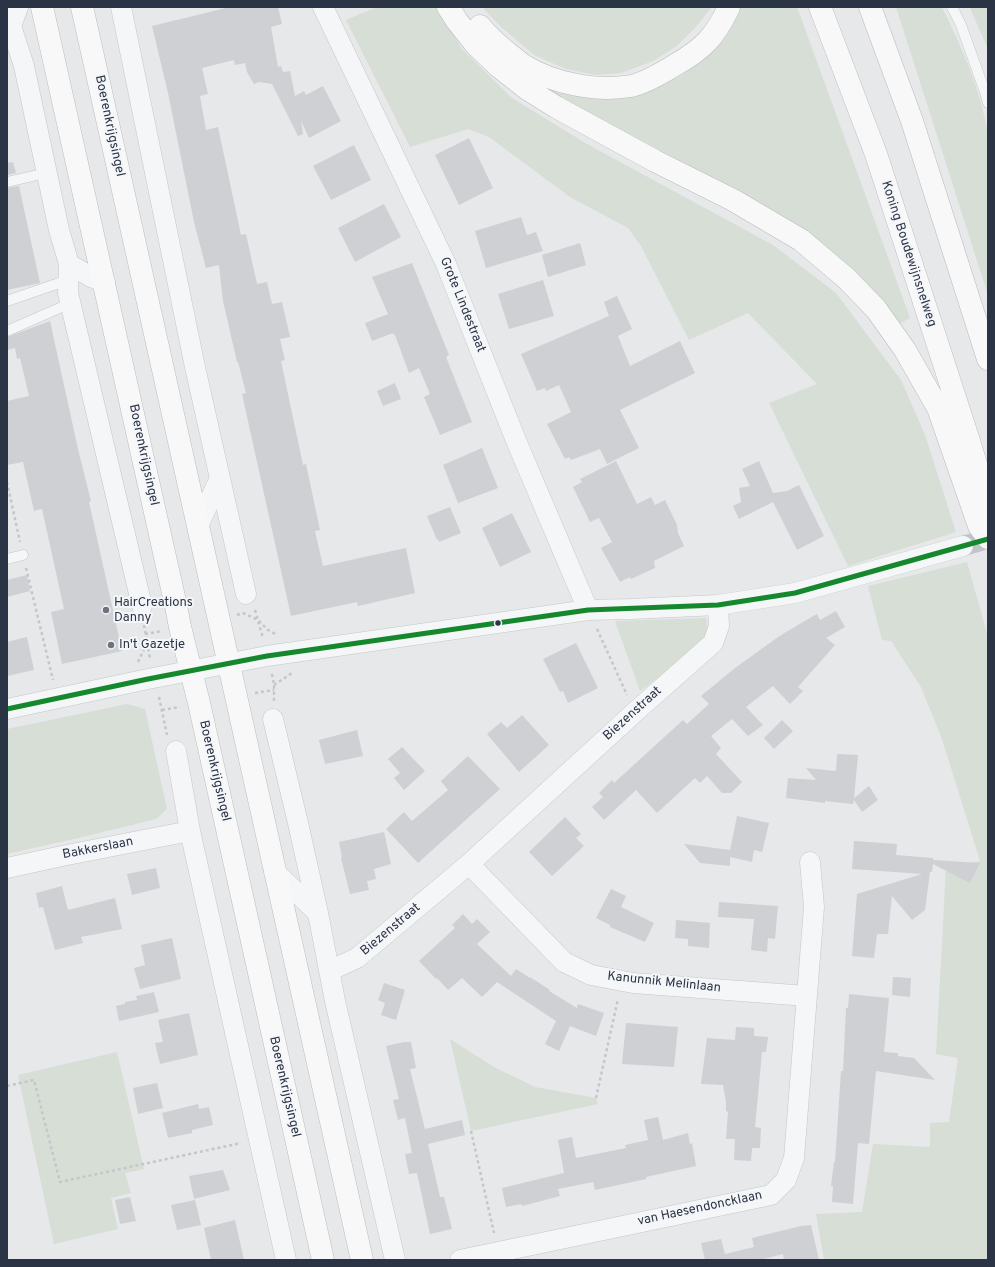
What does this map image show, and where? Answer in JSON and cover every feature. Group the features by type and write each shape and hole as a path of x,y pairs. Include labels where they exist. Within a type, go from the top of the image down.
{"highway":[{"name":"Boerenkrijgsingel","path":"42,7 105,282 178,617 323,1260"},
{"name":"Boerenkrijgsingel","path":"82,7 362,1260"},
{"path":"448,7 476,45 498,66 527,89 556,107 732,200 801,240 846,278 876,309 906,350 938,408 979,526 988,538"},
{"path":"466,7 487,36 523,65 558,81 597,88 631,86 661,73 695,54 711,38 724,19 729,7"},
{"name":"Koning Boudewijnsnelweg","path":"820,7 876,154 967,433 988,504"},
{"path":"870,7 912,121 988,359"}],"street":[{"path":"18,7 9,26 24,66 68,272 68,293 142,606"},
{"path":"121,7 195,367 246,594"},
{"name":"Grote Lindestraat","path":"323,7 446,264 515,438 588,610"},
{"path":"68,272 105,282"},
{"path":"198,526 220,478"},
{"path":"7,709 191,670 267,656 588,610 718,605 796,593 963,546"},
{"name":"Biezenstraat","path":"329,971 357,958 469,864 635,712 713,643 719,626 718,605"},
{"path":"273,719 298,823 318,912 329,971 396,1260"},
{"path":"176,751 190,831 286,1260"},
{"name":"Bakkerslaan","path":"7,868 190,831"},
{"name":"van Haesendoncklaan","path":"460,1260 771,1195 786,1180 794,1158 814,907 810,862"},
{"name":"Kanunnik Melinlaan","path":"469,864 564,962 592,975 633,983 807,996"},
{"path":"274,871 318,912"}],"lane":[{"path":"952,7 961,25 988,103"},
{"path":"7,182 46,173"},
{"path":"7,301 68,272"},
{"path":"7,331 71,303"},
{"path":"7,559 23,555"}],"path":[{"path":"7,482 23,555 58,698"},
{"path":"588,610 635,712"},
{"path":"162,710 168,741 176,751"},
{"path":"596,1098 622,980"},
{"path":"7,1086 34,1080 60,1182 259,1139"},
{"path":"471,1131 495,1236 497,1252"}],"shaded area":[{"path":"377,7 438,7 461,48 512,98 587,144 773,245 836,293 901,380 925,435 956,532 848,566 769,403 817,384 748,313 689,340 641,246 628,228 570,197 489,137 468,129 410,147 346,20"},
{"path":"482,7 712,7 695,28 677,46 653,61 621,73 596,75 566,69 534,55 500,26"},
{"path":"740,7 797,7 910,318 899,324 746,196 544,89 546,84 623,96 679,77 705,58 731,28"},
{"path":"896,7 942,7 957,38 976,86 988,135 988,295"},
{"path":"969,7 988,7 988,49 970,8"},
{"path":"967,562 988,637 988,1260 824,1260 816,1214 862,1212 873,1144 930,1147 930,1123 949,1122 958,1058 936,1054 946,867 980,861 942,739 921,687 891,641 882,640 868,586"},
{"path":"706,618 709,640 640,691 615,621"},
{"path":"127,704 145,709 167,809 156,819 7,854 7,729"},
{"path":"450,1039 494,1067 535,1087 596,1098 598,1104 471,1131"},
{"path":"117,1052 144,1169 125,1173 131,1193 111,1198 118,1229 54,1244 18,1075"}],"building":[{"path":"230,7 278,7 282,24 271,27 278,67 281,66 283,72 290,71 295,96 304,91 306,95 323,86 341,121 309,138 301,121 303,134 298,136 272,84 259,82 254,84 247,72 245,63 235,65 234,60 202,68 208,94 200,96 206,130 218,127 241,235 246,234 257,284 267,282 272,304 282,302 290,337 280,339 285,360 281,361 303,465 306,464 320,530 315,531 323,566 406,548 415,593 358,606 357,602 291,616 242,394 246,393 237,362 223,301 219,265 206,268 194,222 168,93 152,26"},
{"path":"469,138 493,188 459,205 435,155"},
{"path":"354,145 371,180 331,200 313,166"},
{"path":"13,162 16,173 7,175 7,163"},
{"path":"19,186 40,283 7,290 7,188"},
{"path":"384,204 401,237 355,262 338,228"},
{"path":"521,217 527,235 536,232 543,251 486,268 475,231"},
{"path":"580,243 586,265 548,277 542,255"},
{"path":"412,263 449,355 446,357 472,422 440,435 424,397 430,394 419,368 409,373 393,333 372,341 365,323 388,314 372,277"},
{"path":"543,280 554,316 509,329 498,294"},
{"path":"617,296 632,329 618,336 630,366 680,341 695,373 620,410 639,448 607,464 600,449 571,460 569,457 565,459 547,424 571,412 559,385 546,391 545,388 537,391 521,354 609,316 604,302"},
{"path":"50,321 91,501 89,502 122,651 62,664 51,612 64,609 42,509 34,511 23,462 7,465 7,401 29,396 20,358 17,359 15,348 7,350 7,337"},
{"path":"395,383 401,399 383,406 377,391"},
{"path":"482,448 498,488 458,503 443,465"},
{"path":"616,461 637,504 651,497 655,505 665,500 677,525 678,533 684,546 654,561 655,568 631,579 630,577 620,582 601,548 612,542 599,518 590,522 573,487 582,482 580,479"},
{"path":"759,461 773,493 787,491 799,485 824,536 797,550 773,502 739,519 733,506 741,502 739,488 750,486 742,469"},
{"path":"450,507 461,533 439,542 427,516"},
{"path":"512,513 531,552 500,567 482,528"},
{"path":"27,575 30,591 7,597 7,580"},
{"path":"836,611 845,627 826,638 835,645 798,687 803,691 790,704 773,686 746,707 763,725 748,736 732,719 711,736 721,748 716,754 742,782 731,793 722,793 707,776 700,783 695,778 657,813 636,790 604,820 592,807 603,797 599,793 612,780 614,783 683,720 687,724 709,704 701,696 735,668 778,637 817,614 820,620"},
{"path":"27,637 34,670 7,676 7,642"},
{"path":"576,643 598,688 568,703 563,691 560,692 543,659"},
{"path":"522,715 549,745 519,772 487,734 501,722 507,728"},
{"path":"782,720 793,731 774,749 764,738"},
{"path":"357,730 363,756 325,764 319,740"},
{"path":"402,747 425,771 404,790 394,778 400,773 388,759"},
{"path":"837,754 858,755 854,798 869,786 878,800 862,812 854,800 853,804 825,801 825,803 786,798 788,778 816,780 806,768 836,771"},
{"path":"468,756 500,789 418,863 386,829 404,812 412,821 448,790 441,781"},
{"path":"737,816 769,823 762,852 754,850 752,862 730,857 730,866 700,863 684,844 730,850"},
{"path":"565,817 581,834 576,838 584,846 552,876 529,852"},
{"path":"384,832 391,864 374,869 376,879 367,881 369,890 350,894 341,858 339,842"},
{"path":"854,841 897,844 896,855 933,858 933,860 980,863 970,883 933,864 932,872 930,872 925,910 912,920 892,896 888,934 877,934 874,958 852,956 857,894 922,874 852,869"},
{"path":"156,868 160,888 132,895 127,874"},
{"path":"62,886 68,910 115,898 122,929 81,937 83,943 55,950 43,907 39,908 36,893"},
{"path":"611,889 626,896 621,907 654,923 645,942 610,927 610,925 596,918"},
{"path":"719,902 778,906 775,939 768,938 767,952 751,950 754,919 718,917"},
{"path":"463,914 472,924 477,919 490,932 477,944 511,976 516,969 577,1008 578,1004 604,1013 596,1036 570,1026 559,1051 545,1044 556,1021 497,982 482,997 462,978 448,990 437,978 436,979 419,961 455,928 452,925"},
{"path":"676,920 710,923 709,948 688,946 688,939 675,938"},
{"path":"172,938 181,979 140,989 134,968 145,965 141,945"},
{"path":"893,977 911,978 910,997 892,995"},
{"path":"384,983 405,990 396,1020 381,1015 385,1003 378,1000"},
{"path":"154,992 159,1012 119,1021 116,1006 125,1004 125,1002 137,1000 136,996"},
{"path":"849,994 889,998 884,1052 898,1053 898,1056 914,1058 935,1080 876,1071 869,1144 858,1143 853,1204 832,1202 833,1186 831,1186 835,1162 841,1071 843,1071 846,1008 848,1008"},
{"path":"189,1013 198,1055 160,1064 155,1043 163,1042 158,1020"},
{"path":"626,1023 678,1027 674,1067 622,1064"},
{"path":"736,1027 754,1028 754,1036 768,1037 766,1052 762,1052 755,1127 761,1128 760,1148 752,1148 751,1161 734,1160 735,1139 726,1139 728,1112 726,1111 723,1085 701,1084 707,1038 735,1040"},
{"path":"411,1042 416,1068 410,1069 425,1129 462,1120 465,1135 428,1144 440,1197 444,1197 452,1229 430,1234 417,1173 409,1174 405,1154 412,1153 405,1118 398,1120 393,1100 399,1099 386,1046"},
{"path":"157,1083 163,1108 138,1114 133,1088"},
{"path":"198,1104 199,1109 209,1107 213,1125 192,1130 192,1133 168,1138 162,1113"},
{"path":"658,1117 663,1140 688,1133 690,1144 692,1143 696,1166 595,1190 593,1182 558,1189 560,1196 522,1206 521,1204 506,1207 502,1188 564,1173 558,1140 572,1137 576,1158 626,1148 625,1145 648,1140 644,1120"},
{"path":"223,1170 230,1190 194,1199 189,1176"},
{"path":"130,1197 136,1221 120,1224 115,1200"},
{"path":"195,1200 201,1225 177,1230 171,1205"},
{"path":"235,1220 244,1260 211,1260 204,1228"},
{"path":"811,1225 819,1260 784,1260 783,1254 760,1260 705,1260 701,1243 721,1239 725,1254 754,1247 752,1238"}],"tunnel":[{"path":"963,546 988,539"}],"transit line":[{"path":"7,709 148,679 267,656 588,610 718,605 795,593 988,539"}],"place":[{"name":"HairCreations Danny","path":"106,610"},
{"name":"In't Gazetje","path":"111,645"}]}
